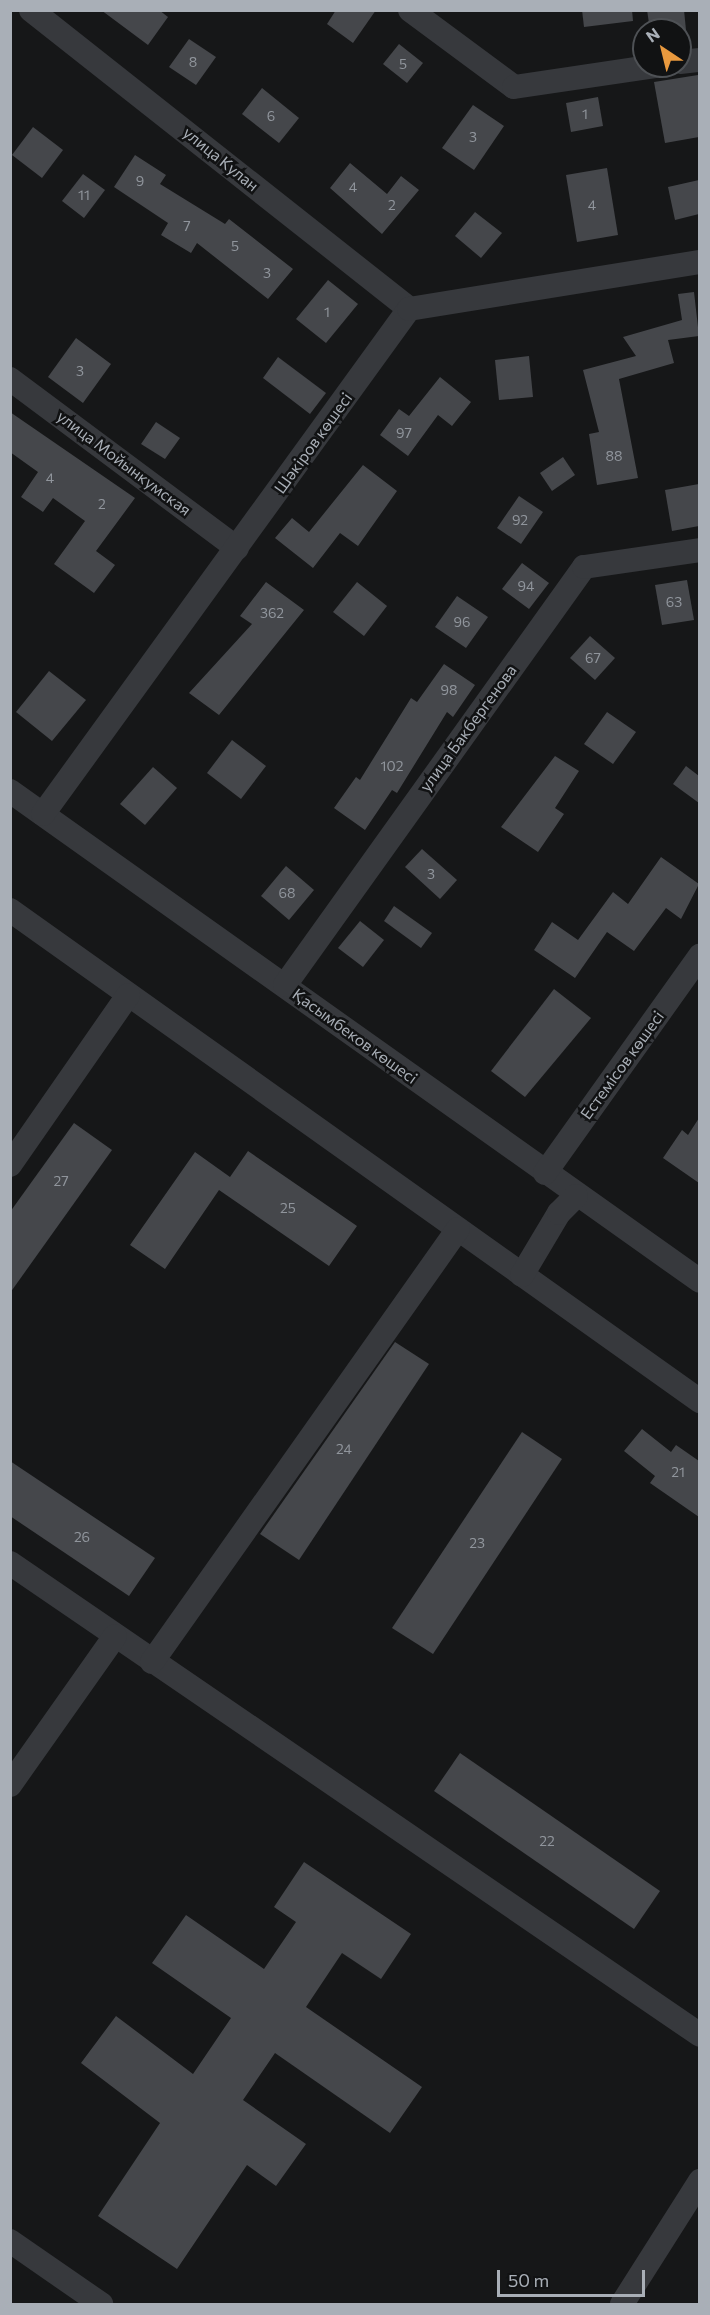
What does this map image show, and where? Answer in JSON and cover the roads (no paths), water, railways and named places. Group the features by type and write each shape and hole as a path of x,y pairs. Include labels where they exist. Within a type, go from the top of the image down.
{"street":[{"name":"улица Кулан","path":"32,10 409,309"},
{"path":"410,10 514,87 632,70"},
{"path":"409,309 699,262"},
{"name":"Шәкіров көшесі","path":"43,814 409,309"},
{"name":"улица Мойынкумская","path":"10,379 237,548"},
{"name":"улица Бакбергенова","path":"285,985 584,567 699,550"},
{"name":"Қасымбеков көшесі","path":"10,791 285,985 576,1196 699,1281"},
{"path":"10,910 699,1401"},
{"name":"Естемісов көшесі","path":"545,1173 699,957"},
{"path":"10,1165 128,994"},
{"path":"522,1275 559,1213 576,1196"},
{"path":"152,1662 458,1229"},
{"path":"10,1563 699,2035"},
{"path":"10,1785 115,1636"},
{"path":"622,2304 699,2181"},
{"path":"10,2241 101,2304"}]}
